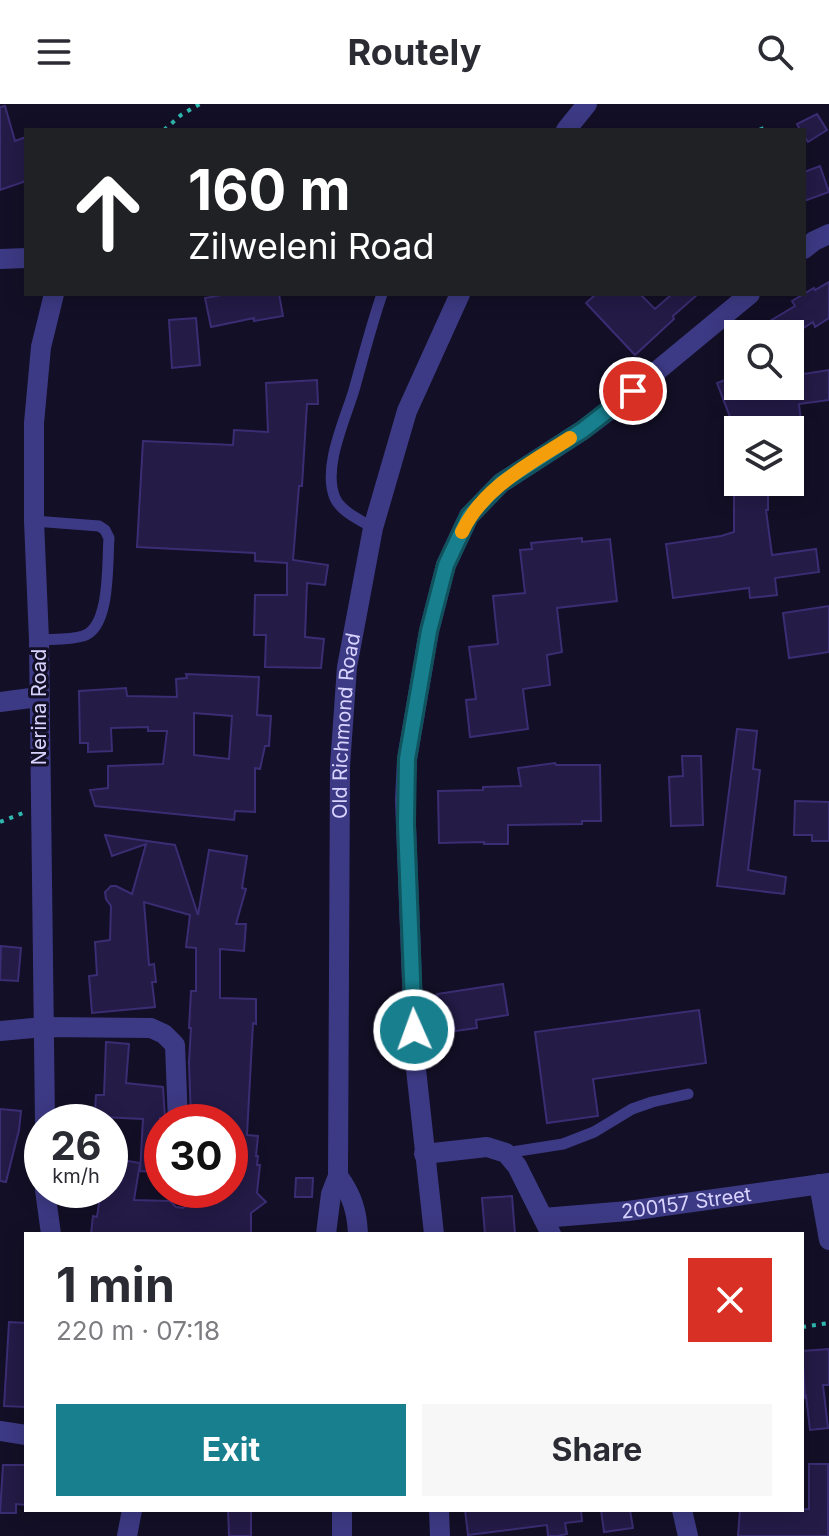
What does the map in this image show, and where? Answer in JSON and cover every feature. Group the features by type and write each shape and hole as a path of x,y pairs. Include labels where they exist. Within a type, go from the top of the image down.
{"street":[{"path":"568,128 587,104"},
{"path":"806,247 829,234"},
{"path":"0,259 24,258"},
{"name":"Nerina Road","path":"45,1104 34,423 41,347 54,296"},
{"name":"Old Richmond Road","path":"326,1232 331,1194 338,1176 340,766 347,667 373,528 407,411 459,296"},
{"path":"434,1232 415,1060 406,824 407,759 429,631 446,565 469,516 501,483 611,409 748,296"},
{"path":"0,702 38,697"},
{"path":"0,1031 44,1027 151,1028 164,1034 175,1045 177,1104"},
{"path":"424,1154 487,1147 506,1153 517,1166 547,1226"},
{"name":"Old Richmond Road","path":"338,1176 357,1211 358,1232"},
{"path":"824,1184 829,1240"},
{"name":"200157 Street","path":"547,1226 628,1211 824,1184"},
{"path":"47,1208 51,1232"},
{"path":"0,1431 24,1435"},
{"path":"127,1536 132,1512"},
{"path":"342,1512 342,1536"},
{"path":"439,1512 440,1536"},
{"path":"682,1512 688,1536"}],"lane":[{"path":"373,528 340,507 335,500 332,469 337,440 381,296"},
{"path":"34,521 99,526 109,538 105,603 94,629 84,636 39,640"},
{"path":"506,1153 563,1144 594,1132 632,1109 688,1094"}],"path":[{"path":"166,128 200,104"},
{"path":"804,1327 829,1323"}],"building":[{"path":"5,106 15,141 24,138 24,182 0,190 0,107"},
{"path":"817,114 827,130 808,142 806,128 799,128 797,124"},
{"path":"820,166 829,192 806,200 806,171"},
{"path":"829,282 829,318 815,327 813,322 804,328 804,320 772,320 795,306 792,301 806,296 814,288"},
{"path":"279,296 283,316 254,321 254,318 211,327 205,298"},
{"path":"594,296 642,296 655,309 670,296 696,296 635,355 586,303"},
{"path":"196,318 200,365 172,368 169,320"},
{"path":"829,370 829,400 799,404 800,416 730,416 717,383 724,380 724,400 804,400 804,374"},
{"path":"317,380 318,404 307,404 293,560 328,565 325,585 307,583 305,637 324,639 321,668 265,667 266,635 254,635 255,595 287,595 287,563 255,561 255,553 137,547 143,441 233,445 234,430 268,432 266,383"},
{"path":"734,496 768,496 766,510 772,555 816,549 819,572 775,578 777,595 750,598 749,588 673,598 666,544 734,532"},
{"path":"582,538 582,542 610,539 617,601 557,608 562,652 547,655 550,685 523,689 528,729 470,737 466,700 476,699 469,647 498,644 493,596 525,593 520,550 532,549 531,543"},
{"path":"829,606 829,652 789,658 783,613"},
{"path":"186,674 259,677 257,715 271,716 269,746 265,746 260,769 255,768 255,812 235,811 234,820 95,806 90,790 108,788 108,766 163,764 167,731 148,731 148,727 111,728 112,751 88,752 88,743 80,743 79,691 126,688 127,696 177,697 176,679 187,678","holes":["194,713 232,716 229,759 194,755"]},
{"path":"737,729 757,731 753,769 760,770 748,870 786,877 784,894 717,886"},
{"path":"682,756 701,756 703,825 671,826 669,777 683,776"},
{"path":"555,763 600,765 601,821 508,825 508,844 439,843 438,791 521,786 518,768"},
{"path":"795,801 829,802 829,841 812,841 812,835 794,835"},
{"path":"105,835 175,845 198,915 209,850 247,856 242,888 246,889 236,924 246,924 244,951 220,949 220,998 256,999 248,1116 248,1104 190,1104 189,1028 191,991 196,991 196,948 186,947 190,915 144,902 149,965 154,964 156,982 152,982 155,1007 92,1013 89,976 97,975 95,942 110,940 111,906 105,892 116,886 132,894 146,844 112,856"},
{"path":"1,946 21,948 18,981 0,980"},
{"path":"503,984 508,1015 476,1020 477,1028 455,1031 454,1024 442,1026 437,994"},
{"path":"699,1010 706,1063 593,1079 598,1116 547,1123 535,1032"},
{"path":"106,1042 129,1044 126,1083 163,1087 164,1104 144,1104 144,1171 140,1171 143,1119 128,1118 128,1104 95,1104 96,1095 104,1095"},
{"path":"0,1109 21,1111 6,1182 0,1181"},
{"path":"248,1135 258,1136 256,1156 257,1165 260,1165 257,1193 266,1202 251,1213 251,1232 91,1232 93,1216 97,1217 98,1208 128,1208 128,1161 140,1163 134,1200 144,1200 144,1208 248,1208"},
{"path":"296,1178 313,1178 312,1197 295,1197"},
{"path":"512,1196 515,1232 485,1232 482,1198"},
{"path":"9,1322 24,1323 24,1407 4,1406"},
{"path":"829,1349 829,1385 823,1385 828,1428 810,1430 805,1397 804,1351"},
{"path":"809,1464 828,1464 828,1536 738,1536 740,1512 804,1512 804,1509 809,1509"},
{"path":"3,1465 24,1465 24,1505 16,1504 16,1513 0,1513"},
{"path":"228,1512 251,1512 251,1536 229,1536"},
{"path":"465,1512 581,1512 582,1521 565,1523 567,1534 548,1536 547,1525 468,1535"},
{"path":"601,1512 630,1512 633,1528 604,1532"}],"slow traffic":[{"path":"462,532 469,516 501,483 570,438"}],"route":[{"path":"414,1030 405,800 407,759 429,631 446,565 469,516 501,483 583,430 633,391"}]}
